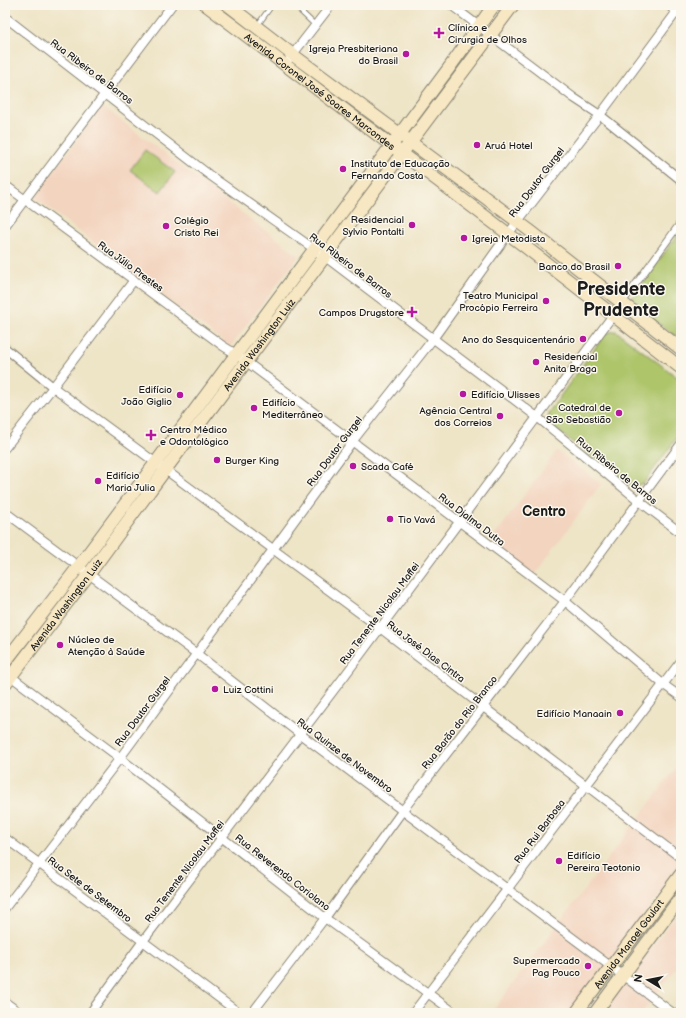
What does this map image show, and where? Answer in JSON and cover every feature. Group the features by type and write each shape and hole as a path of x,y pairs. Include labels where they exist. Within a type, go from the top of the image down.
{"main road":[{"name":"Avenida Coronel José Soares Marcondes","path":"206,5 614,314 681,368"},
{"name":"Avenida Coronel José Soares Marcondes","path":"228,5 517,223 529,230 681,349"},
{"name":"Avenida Washington Luiz","path":"7,678 89,574 236,354 494,5"},
{"name":"Avenida Washington Luiz","path":"5,662 79,566 246,362 490,33 513,5"},
{"name":"Avenida Manoel Goulart","path":"576,1013 681,874"},
{"name":"Avenida Manoel Goulart","path":"595,1013 681,897"}],"street":[{"path":"5,226 172,5"},
{"path":"285,65 331,5"},
{"path":"451,5 574,98 600,115 681,180"},
{"path":"668,5 680,11"},
{"name":"Rua Doutor Gurgel","path":"5,908 120,758 352,442 433,339 508,234 680,11"},
{"name":"Rua Ribeiro de Barros","path":"5,17 208,174 324,256 537,418 681,533"},
{"name":"Rua Júlio Prestes","path":"5,185 246,362"},
{"name":"Rua Tenente Nicolau Maffei","path":"90,1013 460,522 681,222"},
{"path":"5,448 134,280"},
{"name":"Rua José Dias Cintra","path":"5,348 53,387 380,628 681,858"},
{"name":"Rua Djalma Dutra","path":"246,362 565,601 664,685 681,697"},
{"name":"Rua Barão do Rio Branco","path":"252,1013 325,918 403,810 565,601 638,500 681,444"},
{"name":"Rua Quinze de Novembro","path":"5,512 197,654 300,734 674,1013"},
{"name":"Rua Rui Barbosa","path":"413,1013 681,661"},
{"name":"Rua Reverendo Coriolano","path":"7,678 120,758 325,918 455,1013"},
{"name":"Rua Sete de Setembro","path":"5,838 239,1013"},
{"path":"5,1002 20,1013"}],"lane":[{"path":"257,27 272,5"},
{"path":"294,5 315,25"}],"shaded area":[{"name":"Colégio Cristo Rei","path":"102,106 299,256 230,347 34,197"},
{"path":"557,451 601,484 534,575 490,542"},
{"path":"681,762 681,866 571,1013 491,1013"},
{"path":"681,909 681,962 642,1013 602,1013"}],"green space":[{"path":"145,150 175,172 160,192 130,170"},
{"path":"681,230 681,340 629,302"},
{"path":"616,331 681,380 681,432 644,483 632,487 550,425 548,413 606,333"}],"place":[{"name":"Clínica e Cirurgia de Olhos","path":"439,33"},
{"name":"Igreja Presbiteriana do Brasil","path":"406,54"},
{"name":"Aruá Hotel","path":"477,145"},
{"name":"Instituto de Educação Fernando Costa","path":"343,169"},
{"name":"Residencial Sylvio Pontalti","path":"412,225"},
{"name":"Colégio Cristo Rei","path":"166,226"},
{"name":"Igreja Metodista","path":"464,238"},
{"name":"Banco do Brasil","path":"618,266"},
{"name":"Teatro Municipal Procópio Ferreira","path":"546,301"},
{"name":"Campos Drugstore","path":"412,312"},
{"name":"Ano do Sesquicentenário","path":"583,339"},
{"name":"Residencial Anita Braga","path":"536,362"},
{"name":"Edifício Ulisses","path":"463,394"},
{"name":"Edifício João Giglio","path":"180,395"},
{"name":"Edifício Mediterrâneo","path":"254,408"},
{"name":"Catedral de São Sebastião","path":"619,413"},
{"name":"Agência Central dos Correios","path":"500,416"},
{"name":"Centro Médico e Odontológico","path":"151,435"},
{"name":"Burger King","path":"217,460"},
{"name":"Scada Café","path":"353,466"},
{"name":"Edifício Maria Julia","path":"98,481"},
{"name":"Tio Vavá","path":"390,519"},
{"name":"Núcleo de Atenção à Saúde","path":"60,645"},
{"name":"Luiz Cottini","path":"215,689"},
{"name":"Edifício Manaain","path":"620,713"},
{"name":"Edifício Pereira Teotonio","path":"559,861"},
{"name":"Supermercado Pag Pouco","path":"588,966"}],"district":[{"name":"Presidente Prudente","path":"621,299"},
{"name":"Centro","path":"544,511"}]}
